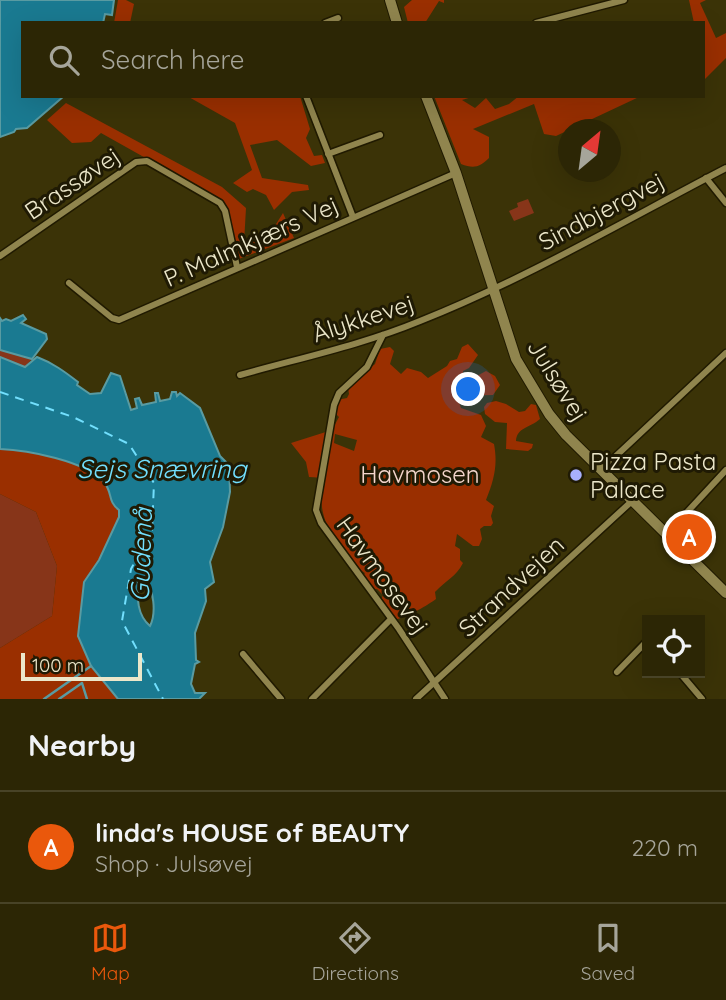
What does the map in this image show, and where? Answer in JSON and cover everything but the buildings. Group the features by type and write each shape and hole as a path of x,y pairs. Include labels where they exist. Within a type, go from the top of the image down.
{"street":[{"path":"390,0 396,21"},
{"path":"544,21 624,0"},
{"path":"330,21 338,18"},
{"path":"308,98 353,217"},
{"name":"Julsøvej","path":"427,98 456,173 510,345 524,374 549,414 601,470 726,593"},
{"path":"328,154 380,135"},
{"name":"Brassøvej","path":"0,256 136,162 147,161 220,203 225,211 237,267"},
{"name":"Sindbjergvej","path":"494,289 726,168"},
{"name":"P. Malmkjærs Vej","path":"69,283 112,318 119,320 456,173"},
{"path":"706,178 726,203"},
{"name":"Ålykkevej","path":"240,375 383,335 494,289"},
{"name":"Havmosevej","path":"383,335 367,367 340,393 334,404 316,510 321,523 391,619 444,699"},
{"path":"601,470 726,353"},
{"path":"666,535 726,470"},
{"name":"Strandvejen","path":"416,699 632,501"},
{"path":"312,699 391,619"},
{"path":"617,672 642,646"},
{"path":"243,654 281,699"},
{"path":"684,678 702,699"}],"shaded area":[{"path":"528,199 534,213 514,221 509,211 518,207 517,203"},
{"path":"0,350 32,359 25,367 0,357"},
{"path":"0,494 36,512 57,566 52,616 0,648"}],"green space":[{"path":"118,0 134,4 130,21 114,21"},
{"path":"412,0 444,0 444,3 439,1 426,21 408,21 404,7"},
{"path":"689,0 706,0 700,3 716,38 726,33 726,58 705,79 705,21 694,21"},
{"path":"191,98 301,98 310,129 306,138 314,156 322,155 325,163 311,166 277,140 250,145 262,178 308,185 309,190 292,192 274,210 266,195 253,189 247,192 233,183 252,170 235,123"},
{"path":"435,98 468,98 462,100 475,108 486,98 495,109 516,98 637,98 592,119 558,119 556,136 544,134 534,104 473,129 489,137 489,158 480,165 461,164"},
{"path":"66,103 222,187 246,208 244,243 266,240 283,213 294,238 236,260 224,202 101,133 91,142 72,143 47,120"},
{"name":"Havmosen","path":"468,344 478,355 469,368 463,371 463,376 473,378 486,371 495,376 500,385 493,395 457,396 461,408 481,415 486,426 481,437 494,444 496,459 486,500 494,506 491,516 493,523 480,529 482,539 479,546 473,546 457,534 455,546 460,549 460,560 463,563 460,568 435,592 436,599 397,619 381,600 383,595 377,589 372,590 363,576 365,573 338,544 324,515 322,504 325,478 309,477 306,462 291,443 332,430 339,417 332,410 337,400 347,398 348,387 375,364 380,349 390,347 394,351 390,364 401,374 407,368 421,372 428,378 447,366 450,361 457,359 462,347","holes":["335,434 357,440 354,451 334,443"]},
{"path":"496,401 519,412 525,411 531,404 536,405 540,419 521,430 516,441 533,444 528,451 506,449 507,423 495,422 485,414 484,407 487,403"},
{"path":"0,449 40,455 85,469 104,482 112,503 119,510 119,517 99,560 84,582 78,635 91,666 118,699 0,699 0,648 52,616 57,566 36,512 0,494"}],"water":[{"path":"0,0 114,0 112,15 105,14 103,21 21,21 21,98 62,98 27,128 16,129 0,137"},
{"path":"23,315 26,319 21,323 46,334 47,339 32,359 0,350 0,318 2,321 11,321"},
{"name":"Sejs Snævring","path":"0,357 25,367 37,357 43,359 78,382 77,385 90,394 101,393 111,373 120,376 131,410 137,408 135,399 139,398 142,405 156,402 155,393 158,393 160,401 170,399 172,392 176,392 177,396 180,393 200,408 220,456 229,465 230,492 223,527 210,562 214,582 205,589 206,601 195,633 196,660 199,662 195,664 191,684 195,693 205,693 199,699 118,699 91,666 78,636 84,582 99,560 119,517 119,510 104,482 84,468 40,454 0,449","holes":["143,579 153,601 150,626 142,617 138,600 138,582"]}],"waterway":[{"path":"44,699 91,666"},
{"path":"59,699 82,683 87,699"}],"ferry route":[{"path":"0,392 73,417 129,444 154,483 152,530 131,569 122,621 163,699"}],"place":[{"name":"Pizza Pasta Palace","path":"576,475"},
{"name":"linda's HOUSE of BEAUTY","path":"689,537"}],"water label":[{"name":"Gudenå","path":"141,555"}]}
